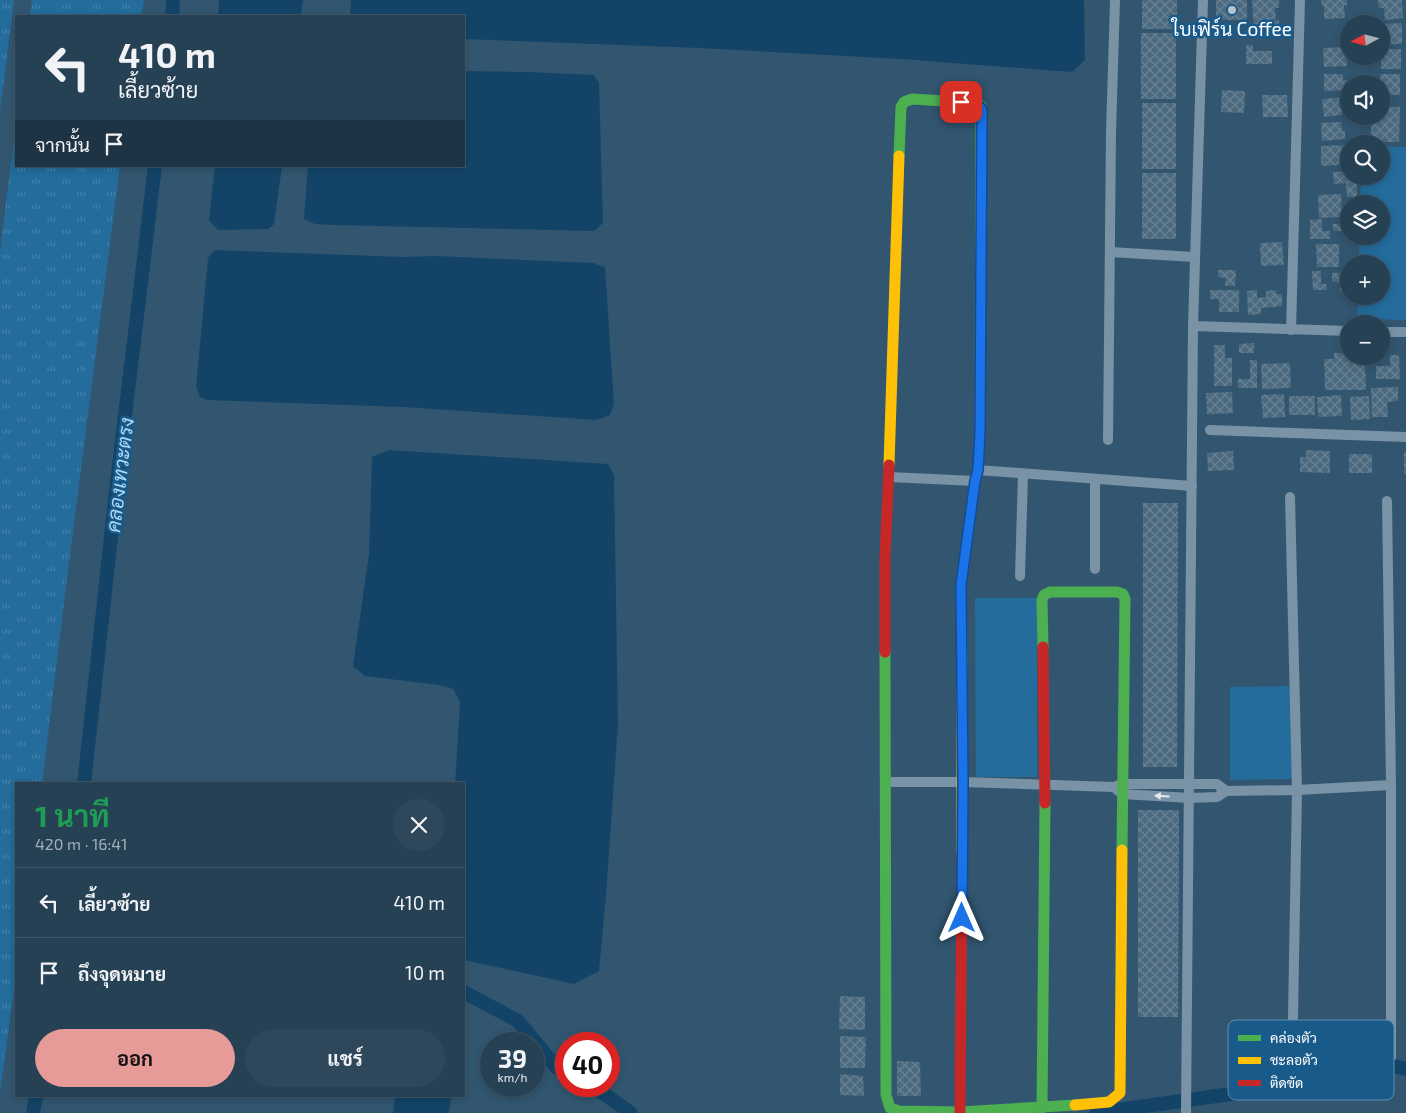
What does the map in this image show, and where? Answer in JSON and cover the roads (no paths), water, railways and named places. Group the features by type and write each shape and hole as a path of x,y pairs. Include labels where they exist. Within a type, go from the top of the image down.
{"street":[{"path":"1108,440 1114,0"},
{"path":"1186,1113 1193,326 1203,0"},
{"path":"1291,330 1300,0"},
{"path":"960,1112 963,782 961,585 976,476 981,396 982,111 981,106 977,103 912,99 904,102 901,107 885,567 886,1095 890,1108 899,1111 960,1112 1042,1108 1109,1102 1120,1093 1119,788 1125,599 1123,594 1117,592 1050,592 1044,594 1042,600 1045,786 1042,1108"},
{"path":"1110,252 1195,257"},
{"path":"1193,326 1340,331"},
{"path":"1390,332 1406,332"},
{"path":"1210,430 1406,437"},
{"path":"889,477 1023,474 1192,486"},
{"path":"1020,576 1023,474"},
{"path":"1095,479 1095,569"},
{"path":"1290,497 1297,790 1293,1020"},
{"path":"1387,502 1391,785 1391,1020"},
{"path":"885,782 963,782 1119,788 1217,784 1226,791"},
{"path":"1119,788 1190,798 1217,797 1226,791 1297,790 1391,785"}],"waterway":[{"name":"คลองเทวะตรง","path":"172,15 173,0"},
{"name":"คลองเทวะตรง","path":"84,782 116,491 155,167"},
{"path":"465,993 518,1021 555,1066"},
{"path":"1394,1066 1406,1069"},
{"path":"1096,1113 1228,1094"},
{"name":"คลองเทวะตรง","path":"33,1113 36,1097"},
{"path":"608,1097 631,1113"}],"place":[{"name":"ใบเฟิร์น Coffee","path":"1232,10"}]}
